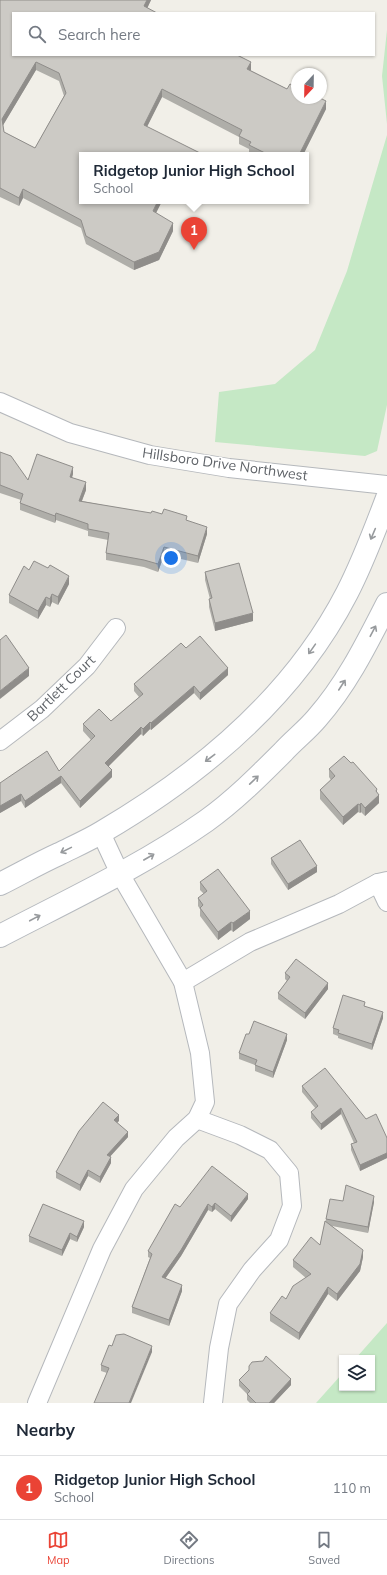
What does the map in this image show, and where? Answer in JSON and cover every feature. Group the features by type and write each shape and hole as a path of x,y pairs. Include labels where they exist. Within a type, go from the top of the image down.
{"main road":[{"path":"0,884 101,833 155,800 220,750 274,697 310,653 347,593 387,498"},
{"path":"0,936 120,874 162,850 207,820 243,790 317,718 355,664 387,604"}],"street":[{"name":"Hillsboro Drive Northwest","path":"0,402 70,433 150,455 229,468 387,485"},
{"name":"Bartlett Court","path":"0,741 42,709 87,666 116,628"},
{"path":"37,1403 102,1249 134,1189 176,1138 197,1118 205,1102 200,1052 184,982 120,874 101,833"},
{"path":"184,982 250,942 339,904 382,882 387,902"},
{"path":"197,1118 240,1135 270,1150 288,1173 292,1206 279,1240 252,1270 228,1304 219,1348 213,1403"}],"green space":[{"path":"387,30 387,124 382,76"},
{"path":"387,135 387,405 377,451 365,456 215,442 219,392 275,384 315,350 347,271"},
{"path":"387,1323 387,1403 316,1403 339,1377 339,1391 375,1391 375,1355 359,1355"}],"building":[{"path":"0,0 147,0 144,6 155,12 12,12 12,56 239,56 251,62 247,69 287,89 291,84 291,104 324,104 300,152 263,152 249,145 251,142 239,136 242,130 162,89 144,125 198,152 79,152 79,204 156,204 153,211 173,223 159,252 134,262 86,236 81,220 23,189 19,198 0,188","holes":["36,62 59,73 66,93 35,148 4,132 2,119"]},
{"path":"0,452 11,456 28,480 37,454 73,467 70,477 86,482 79,501 151,513 152,511 162,514 164,509 187,516 186,520 207,527 198,556 164,547 158,564 106,553 109,533 88,529 88,524 56,513 55,516 20,503 23,494 0,485"},
{"path":"34,561 48,568 50,565 69,576 58,597 52,594 50,599 46,597 38,611 9,595 24,566 29,570"},
{"path":"239,563 253,613 215,623 209,599 212,598 205,572"},
{"path":"6,635 29,668 0,691 0,640"},
{"path":"200,636 228,668 200,693 194,686 151,723 150,722 143,729 141,727 105,763 112,770 80,801 61,776 25,801 21,794 0,806 0,783 47,751 59,771 95,736 83,724 99,709 111,721 143,694 134,684 181,643 186,648"},
{"path":"344,756 351,763 353,762 377,789 376,791 379,795 365,808 361,803 360,805 358,804 343,817 320,790 335,776 329,769"},
{"path":"300,840 317,866 288,884 271,858"},
{"path":"218,869 250,911 233,923 231,922 218,932 200,908 203,905 198,898 207,891 200,882"},
{"path":"296,959 328,983 305,1013 278,993 290,977 285,973"},
{"path":"343,995 365,1002 364,1006 383,1012 372,1044 338,1033 339,1030 333,1028"},
{"path":"254,1021 287,1034 273,1072 255,1065 257,1060 239,1053 246,1034 249,1034"},
{"path":"325,1068 366,1119 376,1114 387,1138 387,1153 360,1165 351,1144 357,1142 341,1108 321,1124 311,1112 318,1106 302,1086"},
{"path":"103,1102 119,1115 114,1120 128,1132 107,1155 111,1157 100,1177 88,1170 80,1185 56,1172 79,1131"},
{"path":"212,1166 248,1194 231,1216 215,1203 212,1207 208,1204 181,1250 162,1277 182,1285 169,1320 132,1307 152,1254 148,1251 175,1204 180,1207"},
{"path":"346,1185 374,1196 368,1227 326,1219 330,1199 343,1201"},
{"path":"43,1204 84,1221 77,1237 70,1233 62,1250 29,1236"},
{"path":"325,1221 363,1250 360,1264 337,1294 328,1287 299,1333 270,1313 282,1296 286,1299 293,1286 311,1274 293,1260 311,1237 320,1245"},
{"path":"124,1334 152,1346 129,1403 94,1403 109,1368 101,1365 109,1345 112,1346 116,1335"},
{"path":"266,1356 291,1379 269,1403 256,1403 247,1394 250,1391 239,1380 249,1370 249,1366 252,1362 263,1361"}],"place":[{"name":"Ridgetop Junior High School","path":"194,250"}]}
